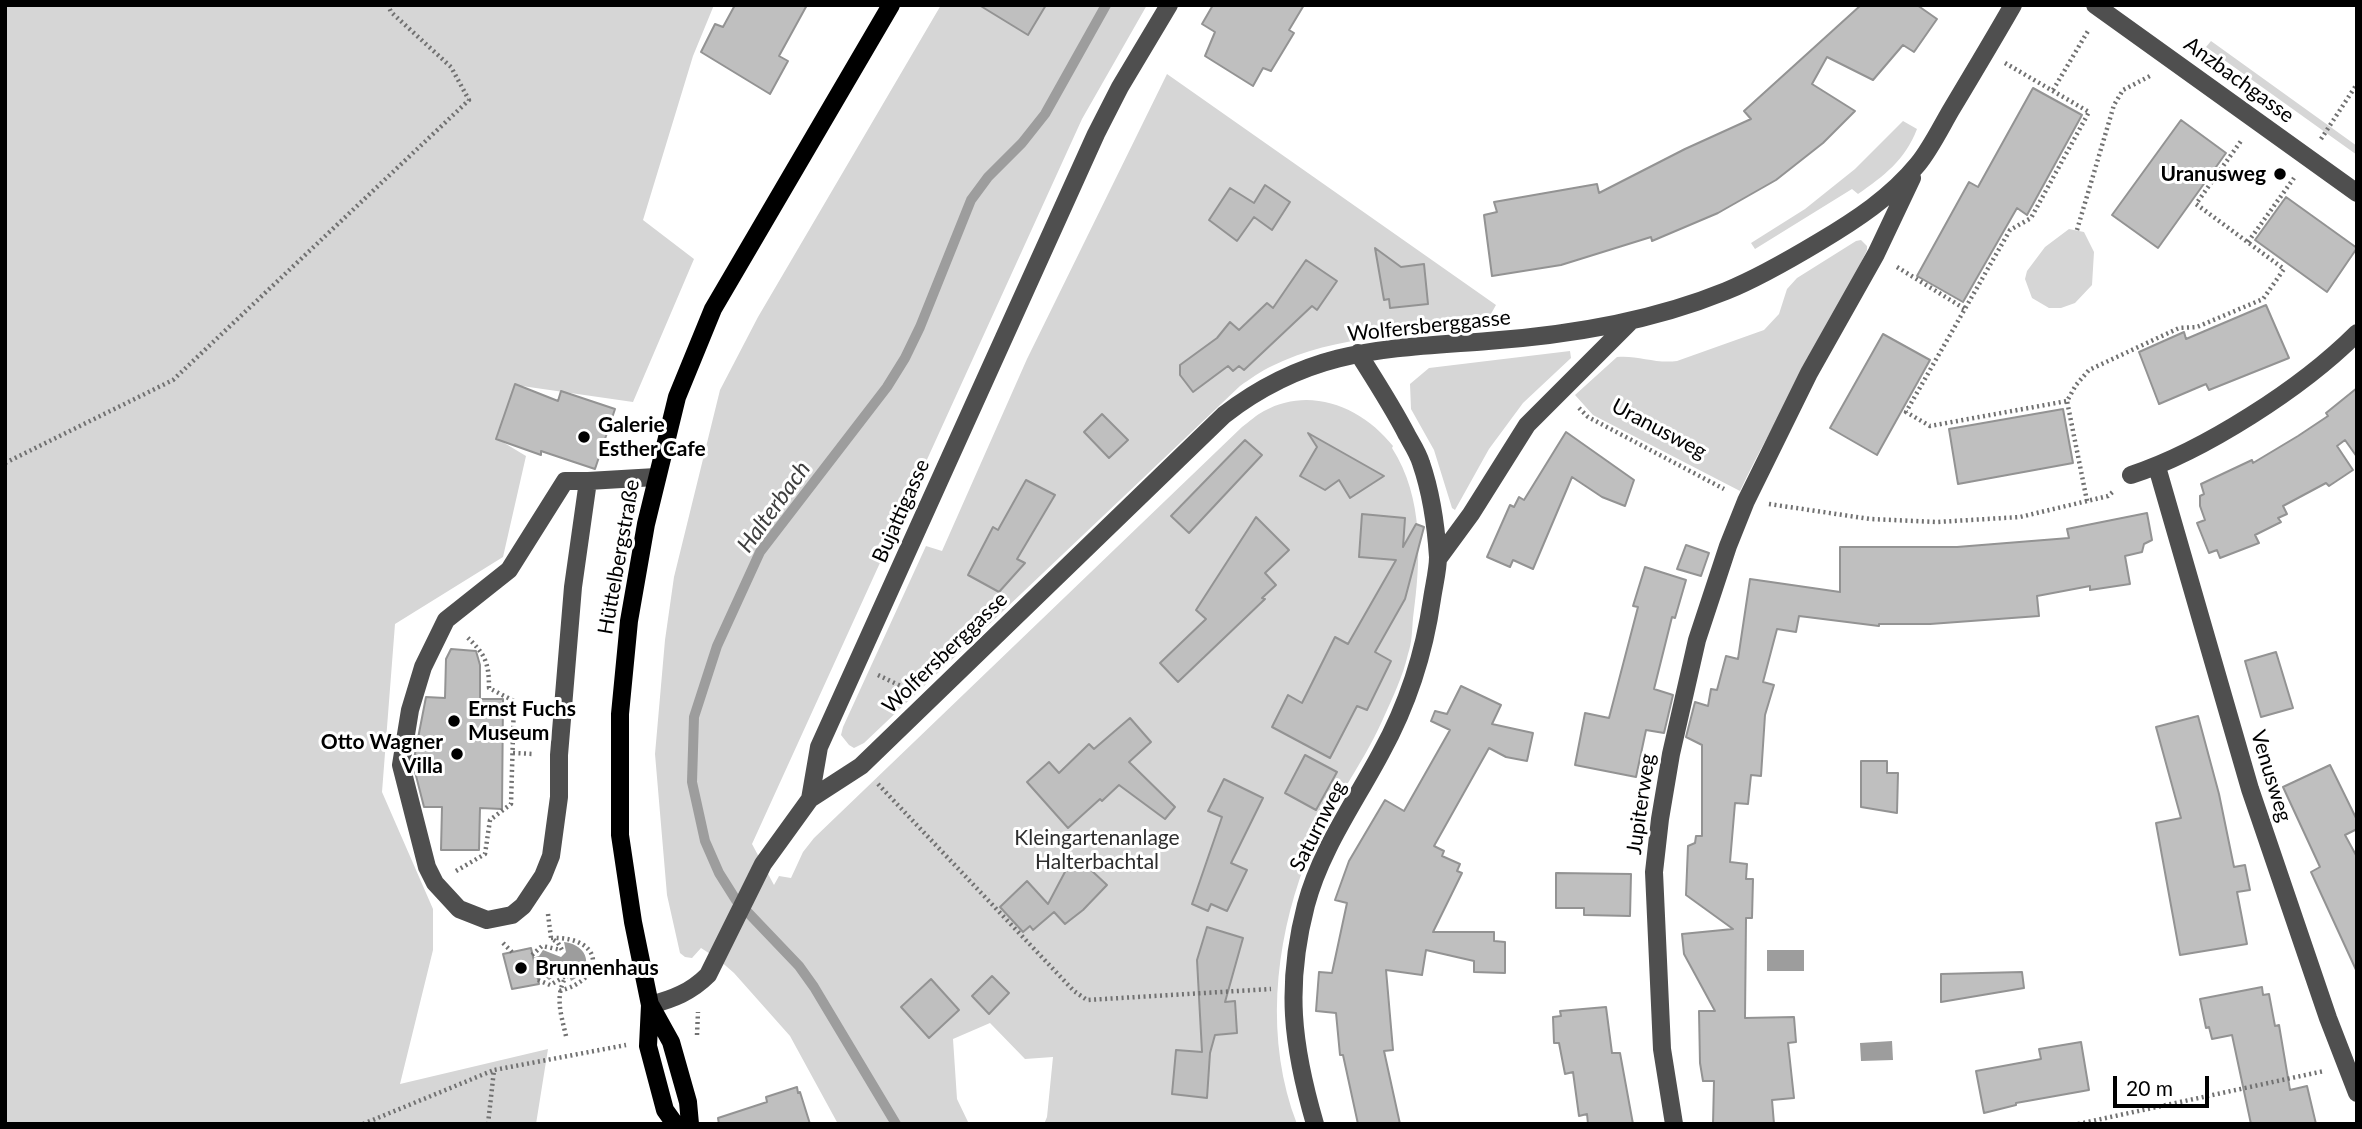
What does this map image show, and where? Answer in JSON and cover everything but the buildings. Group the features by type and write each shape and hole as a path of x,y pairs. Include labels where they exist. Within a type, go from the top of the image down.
{"main road":[{"name":"Hüttelbergstraße","path":"675,1124 666,1110 648,1046 650,1005 620,835 618,761 628,621 656,477 677,397 713,309 891,5"},
{"name":"Hüttelbergstraße","path":"650,1005 671,1042 688,1102 690,1124"}],"street":[{"name":"Bujattigasse","path":"650,1005 677,998 708,975 763,864 810,799 818,747 1069,193 1120,88 1169,5"},
{"name":"Wolfersberggasse","path":"1746,501 1809,373 1877,254 1920,162 2014,5"},
{"name":"Anzbachgasse","path":"2098,7 2357,193"},
{"name":"Wolfersberggasse","path":"810,799 861,766 1224,415 1274,382 1306,367 1358,353 1528,338 1631,321 1728,290 1783,263 1872,208 1897,187 1920,162"},
{"name":"Saturnweg","path":"1438,559 1471,514 1527,425 1631,321"},
{"path":"2131,475 2157,467 2233,426 2315,371 2357,333"},
{"name":"Saturnweg","path":"1315,1124 1295,1044 1292,988 1301,926 1307,902 1333,839 1399,720 1414,683 1426,639 1438,559 1429,492 1421,460 1358,353"},
{"name":"Venusweg","path":"2157,467 2250,789 2357,1093"},
{"path":"588,481 573,587 559,755 556,832 543,876 523,906 512,915 487,920 459,909 435,883 427,867 401,765 410,710 423,667 448,618 509,570 565,481 656,477"},
{"name":"Jupiterweg","path":"1674,1124 1662,1049 1656,932 1654,872 1660,819 1679,712 1697,640 1746,501"}],"path":[{"path":"5,463 173,380 469,100 451,67 391,12 388,5"},
{"path":"2053,90 2098,7"},
{"path":"1986,51 2089,112 2031,218 2010,230 1906,412 1930,426 2067,401"},
{"path":"2077,230 2114,105 2123,90 2176,63"},
{"path":"2309,158 2357,84"},
{"path":"2087,501 2067,401 2076,385 2089,370 2179,328 2197,327 2263,299 2284,269 2196,204 2224,164"},
{"path":"2248,242 2278,199"},
{"path":"1877,254 1965,309"},
{"name":"Uranusweg","path":"1578,408 1588,417 1720,488"},
{"path":"1773,506 1877,520 1937,522 2021,517 2108,496 2131,475"},
{"path":"435,883 485,854 490,820 511,804 514,701 489,688 489,666 479,649 448,618"},
{"path":"878,675 892,682"},
{"path":"861,766 1074,991 1087,1000 1275,989"},
{"path":"551,938 571,938 582,942 593,957 584,980 577,986 559,991"},
{"path":"532,955 542,946 562,950"},
{"path":"538,980 550,985 567,975 559,991 566,1036"},
{"path":"363,1124 494,1070 627,1045"},
{"path":"2078,1124 2346,1067"},
{"path":"488,1124 494,1070"}],"green space":[{"path":"5,5 714,5 693,56 643,220 694,259 633,402 515,385 496,438 526,456 503,557 395,624 382,792 433,909 433,950 400,1084 548,1049 536,1124 5,1124"},
{"name":"Kleingartenanlage Halterbachtal","path":"941,5 1147,5 1082,119 752,844 774,885 779,876 791,878 803,852 814,838 1255,417 1282,403 1300,400 1335,404 1351,411 1367,421 1393,446 1402,467 1415,508 1418,574 1411,641 1400,679 1374,737 1313,845 1294,895 1286,928 1280,960 1277,1027 1280,1060 1297,1124 1044,1124 1053,1057 1025,1059 990,1023 953,1039 957,1099 969,1124 838,1124 790,1036 734,973 701,948 692,958 680,953 667,895 655,754 665,640 674,577 720,390 758,317"},
{"path":"2211,41 2357,146 2357,155 2206,47"},
{"path":"1167,74 1496,305 1483,328 1375,338 1322,348 1272,366 1240,386 864,743 854,748 841,735 843,727 926,546 942,551 1027,359"},
{"path":"1903,121 1917,129 1906,150 1885,174 1858,194 1852,189 1755,249 1751,243 1805,209 1855,169"},
{"path":"2069,229 2084,232 2094,252 2092,285 2075,303 2061,308 2049,308 2032,298 2025,279 2027,271 2045,247"},
{"path":"1861,240 1867,250 1740,491 1593,415 1575,395 1617,357 1677,361 1764,330 1779,314 1787,289 1797,278"},
{"path":"1570,351 1571,358 1523,403 1489,449 1455,510 1452,508 1434,450 1411,409 1410,384 1429,368"}],"shaded area":[{"path":"564,942 584,952 584,970 571,981 567,971 563,970 549,980 543,975 536,976 532,958 539,956 543,950 561,957 566,952"},
{"path":"1767,950 1804,950 1804,971 1767,971"},
{"path":"1892,1041 1893,1060 1861,1061 1860,1043"}],"waterway":[{"name":"Halterbach","path":"896,1124 814,987 799,966 736,900 719,873 705,841 692,782 694,717 717,646 760,552 887,387 920,327 971,200 988,177 1022,143 1045,114 1106,5"}],"place":[{"name":"Uranusweg","path":"2280,174"},
{"name":"Galerie Esther Cafe","path":"584,437"},
{"name":"Ernst Fuchs Museum","path":"454,721"},
{"name":"Otto Wagner Villa","path":"457,754"},
{"name":"Brunnenhaus","path":"521,968"}]}
